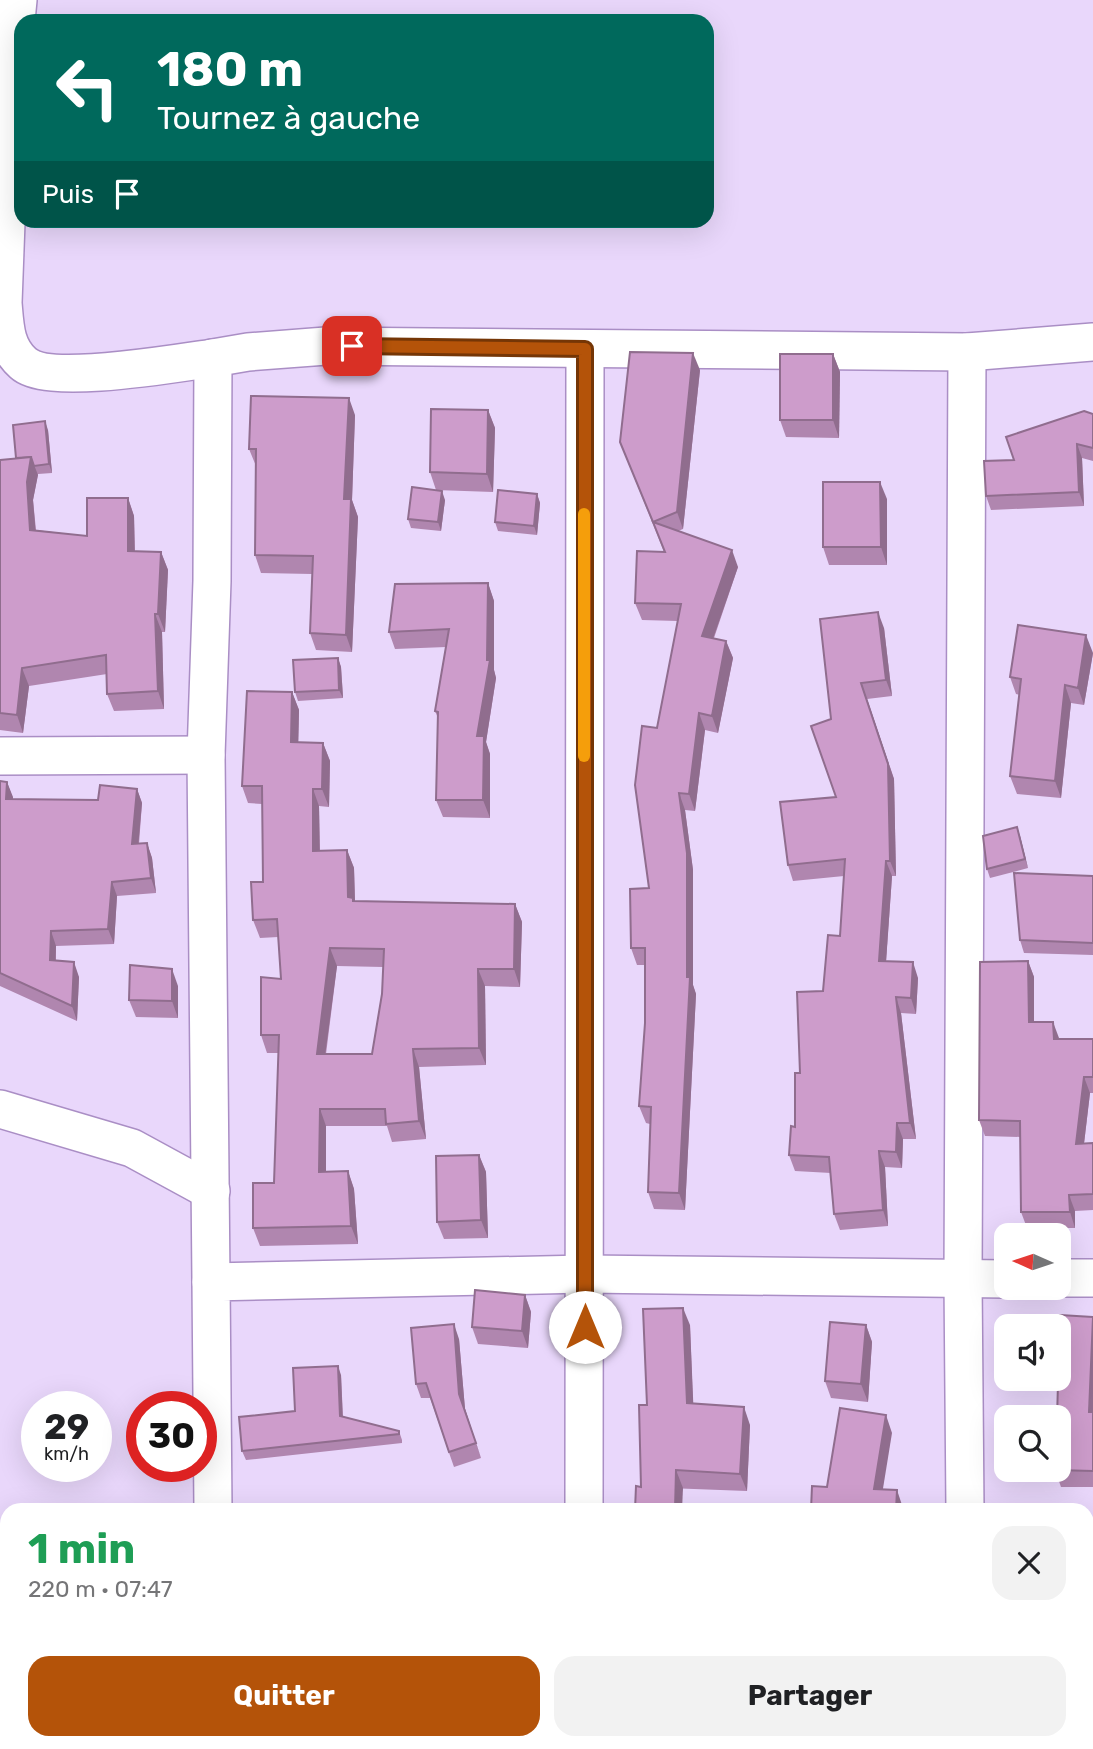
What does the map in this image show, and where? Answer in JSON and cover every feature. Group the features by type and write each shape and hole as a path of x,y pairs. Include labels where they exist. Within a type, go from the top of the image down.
{"street":[{"path":"14,41 3,303 6,335 13,353 25,366 54,373 105,372 248,352 326,346 967,352 1093,342"},
{"path":"584,1503 585,349"},
{"path":"965,1503 963,1280 967,352"},
{"path":"213,358 206,755 213,1503"},
{"path":"0,756 206,755"},
{"path":"0,1109 132,1148 211,1191"},
{"path":"211,1282 585,1275 994,1279"},
{"path":"1071,1278 1093,1278"}],"building":[{"path":"630,352 693,353 677,512 653,522 620,442"},
{"path":"780,354 833,354 833,420 780,420"},
{"path":"251,396 349,398 344,499 351,499 346,635 310,633 313,556 255,555 256,449 249,449"},
{"path":"431,409 488,410 487,474 430,472"},
{"path":"1084,411 1093,414 1093,448 1077,444 1079,492 986,496 984,461 1014,460 1006,437"},
{"path":"45,421 49,464 34,466 31,457 16,458 13,425"},
{"path":"31,457 27,482 30,530 87,536 87,498 128,498 128,551 161,552 158,614 155,614 158,691 107,694 106,655 22,668 17,715 0,713 0,460"},
{"path":"823,482 880,482 881,547 823,547"},
{"path":"412,487 442,491 438,522 408,519"},
{"path":"498,490 537,494 534,526 495,522"},
{"path":"653,522 732,550 702,636 726,641 712,716 699,713 689,794 679,793 687,853 687,977 690,977 679,1193 648,1192 651,1107 639,1106 645,1023 645,948 631,948 630,889 649,888 635,785 642,726 657,728 681,604 635,603 637,551 665,552"},
{"path":"488,583 487,660 490,660 477,736 484,736 483,800 436,800 438,712 435,711 449,629 389,632 395,584"},
{"path":"878,612 886,680 861,683 888,764 890,861 886,861 879,961 913,962 911,998 896,997 910,1123 897,1123 896,1152 879,1151 883,1210 834,1214 829,1157 789,1155 791,1126 795,1127 795,1073 800,1073 797,992 823,991 828,935 840,936 845,859 788,865 780,802 836,797 811,726 831,719 820,619"},
{"path":"1018,625 1086,635 1078,688 1065,685 1055,781 1010,776 1021,679 1010,677"},
{"path":"338,658 339,690 295,692 293,660"},
{"path":"247,691 292,692 291,742 323,743 322,789 313,789 313,851 347,850 348,897 353,898 353,901 515,904 514,969 478,969 479,1048 413,1049 419,1121 386,1124 385,1109 320,1109 319,1172 348,1171 351,1226 253,1228 253,1183 274,1183 279,1035 261,1035 261,977 281,979 277,919 253,920 251,882 263,882 262,786 242,786","holes":["330,948 384,949 382,994 372,1054 317,1054"]},
{"path":"0,781 7,782 6,799 98,800 100,785 137,789 132,844 147,843 151,878 112,882 108,929 51,931 50,960 74,962 72,1006 0,973"},
{"path":"1017,827 1025,859 987,869 983,836"},
{"path":"1014,873 1093,876 1093,943 1020,940"},
{"path":"1028,961 1029,1022 1053,1022 1054,1039 1093,1039 1093,1077 1084,1077 1076,1144 1093,1143 1093,1194 1069,1195 1070,1212 1021,1212 1020,1121 979,1120 980,962"},
{"path":"130,965 172,969 172,1001 129,1000"},
{"path":"479,1155 481,1220 437,1222 436,1156"},
{"path":"475,1290 525,1295 522,1331 472,1327"},
{"path":"683,1308 687,1403 744,1407 740,1474 676,1470 675,1503 635,1503 636,1486 641,1487 639,1405 647,1405 643,1309"},
{"path":"1071,1316 1093,1317 1089,1412 1093,1412 1093,1471 1071,1470 1071,1405 1057,1405 1058,1391 1071,1391"},
{"path":"830,1322 866,1325 861,1384 825,1381"},
{"path":"454,1324 459,1394 476,1443 449,1452 426,1383 416,1384 411,1328"},
{"path":"338,1366 340,1416 399,1431 399,1434 242,1451 239,1417 295,1411 293,1368"},
{"path":"840,1408 886,1415 874,1489 897,1490 896,1503 811,1503 812,1486 827,1487"}],"slow traffic":[{"path":"584,514 584,756"}],"route":[{"path":"352,346 585,349 585,1327"}]}
